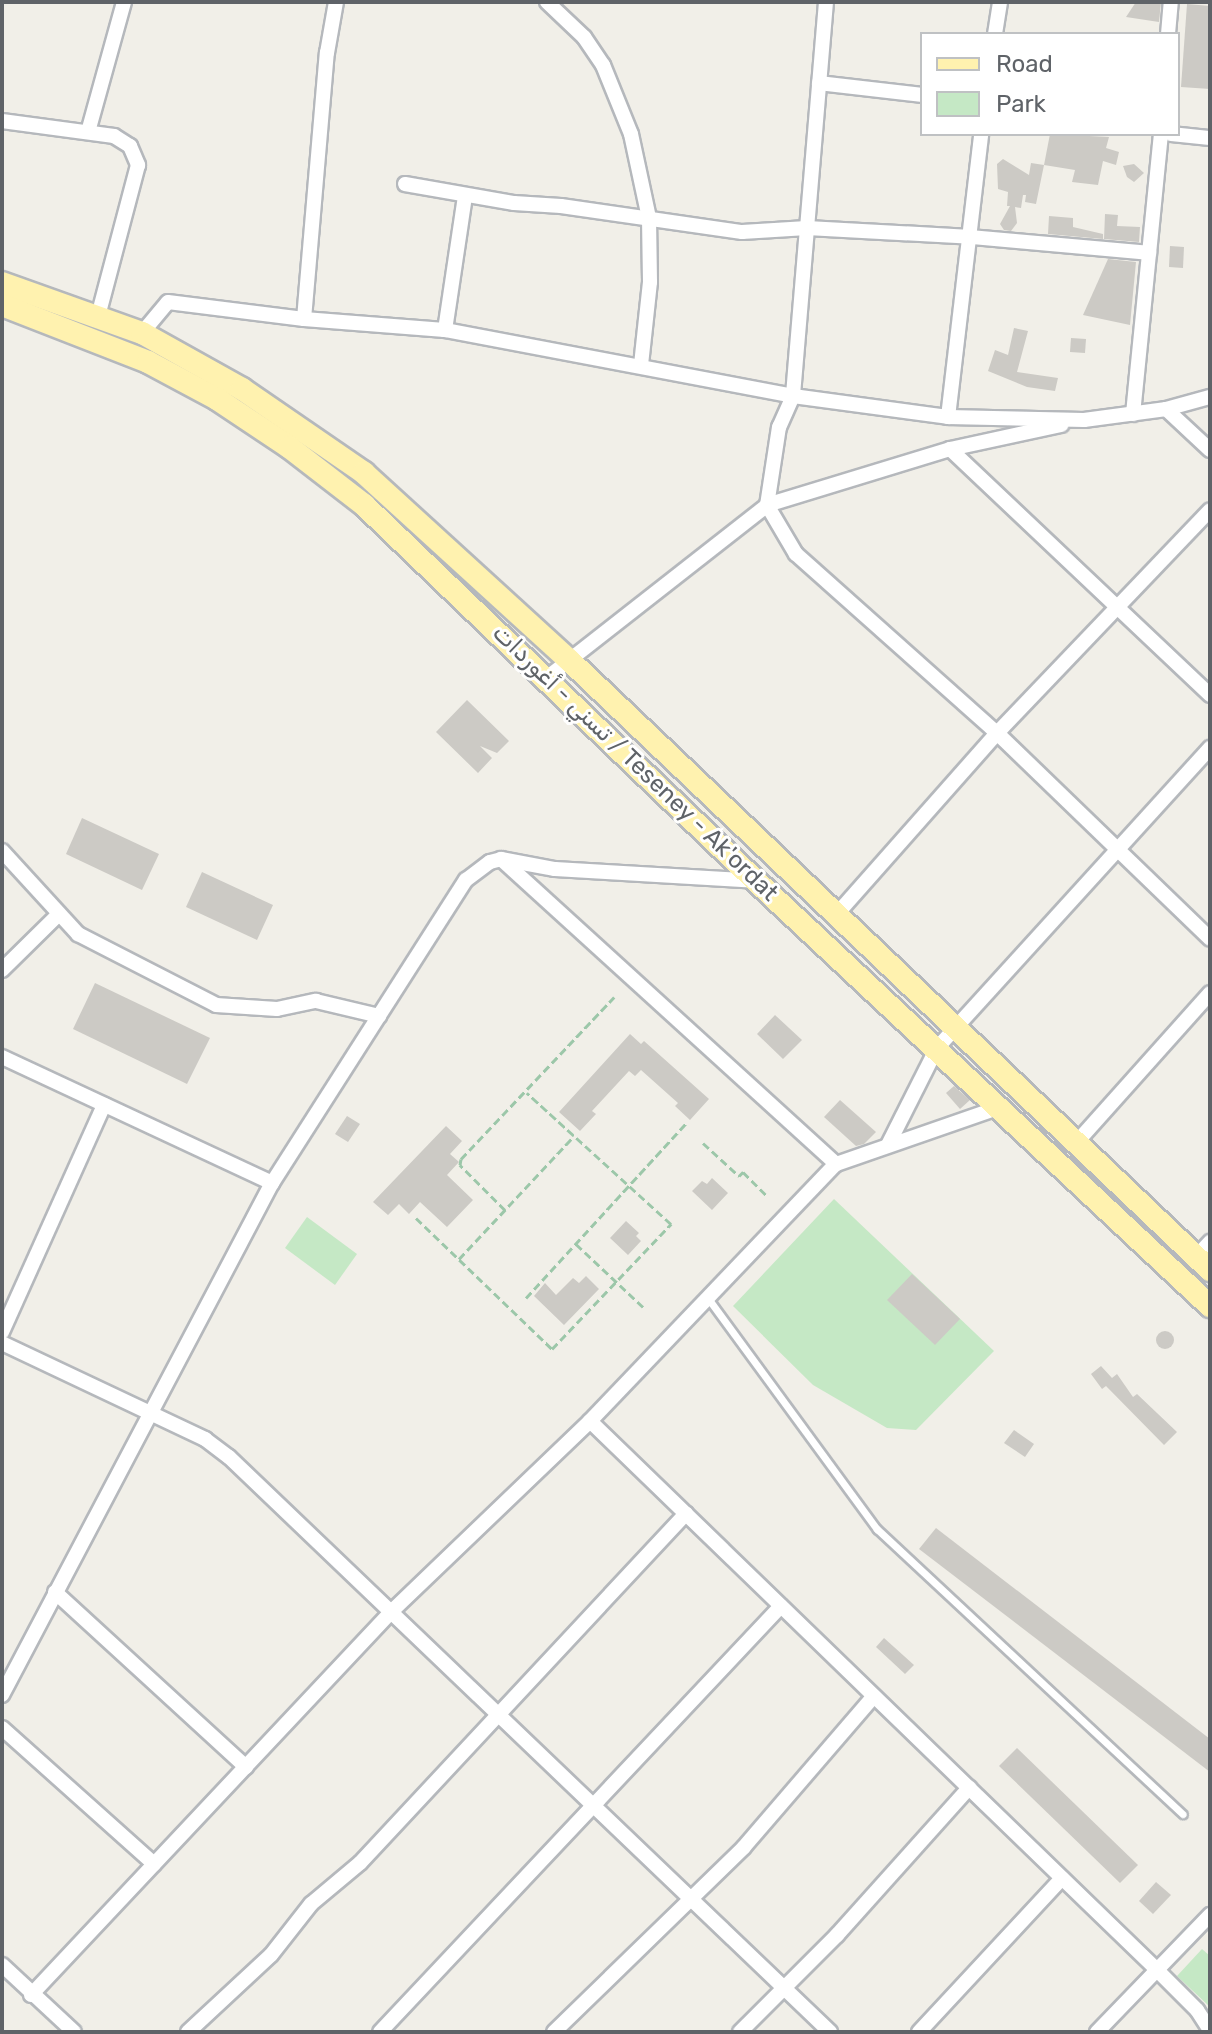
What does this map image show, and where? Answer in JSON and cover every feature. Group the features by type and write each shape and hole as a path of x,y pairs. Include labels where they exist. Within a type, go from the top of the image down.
{"main road":[{"path":"2,283 142,333 242,389 364,473 569,660 1076,1143 1205,1257"},
{"name":"تسني - أغوردات / Teseney - Ak'ordat","path":"2,305 148,362 217,399 289,447 364,505 548,677 756,881 1001,1107 1210,1306"}],"street":[{"path":"88,132 120,26 124,2"},
{"path":"304,319 327,53 336,2"},
{"path":"547,2 584,37 603,65 631,134 649,218 650,282 641,365"},
{"path":"826,2 793,396 779,427 767,505 796,554 997,733 1210,939"},
{"path":"995,32 1000,2"},
{"path":"1168,32 1171,2"},
{"path":"819,83 920,95"},
{"path":"2,121 114,136 130,146 138,165 98,316"},
{"path":"1180,135 1210,138"},
{"path":"948,417 981,136"},
{"path":"1133,414 1161,136"},
{"path":"405,184 465,196 742,232 807,228 971,237 1149,253"},
{"path":"445,330 465,196"},
{"path":"142,333 168,302 304,319 445,330 793,396 948,417 1084,420"},
{"path":"548,677 767,505 950,449 1084,420 1166,409 1210,397"},
{"path":"1166,409 1210,450"},
{"path":"950,449 1210,695"},
{"path":"836,915 997,733 1210,510"},
{"path":"888,1145 937,1048 1210,748"},
{"path":"2,851 78,934 216,1005 277,1009 316,1001 379,1016"},
{"path":"501,859 836,1164"},
{"path":"2,1695 148,1412 272,1183 466,880 490,862 501,859 555,869 756,881"},
{"path":"2,970 58,915"},
{"path":"1076,1143 1210,993"},
{"path":"2,1057 272,1183"},
{"path":"2,1332 104,1105"},
{"path":"31,1995 392,1611 590,1421 836,1164 1001,1107"},
{"path":"2,1343 205,1439 229,1457 830,2032"},
{"path":"590,1421 1156,1969 1197,2010 1210,2031"},
{"path":"188,2032 271,1955 311,1904 360,1863 686,1514"},
{"path":"55,1592 246,1767"},
{"path":"380,2032 781,1606"},
{"path":"554,2032 689,1896 744,1847 874,1696"},
{"path":"2,1728 154,1864"},
{"path":"740,2032 837,1935 969,1788"},
{"path":"919,2032 1062,1878"},
{"path":"1097,2032 1210,1915"},
{"path":"2,1965 74,2032"}],"lane":[{"path":"707,1297 877,1529 1183,1814"}],"path":[{"path":"505,1210 460,1165 461,1159 527,1093 614,997"},
{"path":"416,1218 552,1349 671,1224 527,1093"},
{"path":"526,1298 687,1122"},
{"path":"459,1260 574,1136"},
{"path":"703,1143 739,1176 743,1172 767,1196"},
{"path":"576,1244 643,1307"}],"green space":[{"path":"834,1199 994,1351 916,1430 887,1428 813,1385 733,1306"},
{"path":"307,1217 357,1254 335,1285 285,1248"},
{"path":"1202,1949 1210,1956 1210,2007 1177,1976"}],"building":[{"path":"1136,2 1161,2 1159,22 1126,17"},
{"path":"1187,4 1210,6 1210,89 1181,87"},
{"path":"1050,136 1109,137 1106,148 1119,152 1116,165 1103,161 1098,185 1072,182 1075,170 1044,165"},
{"path":"1003,159 1029,175 1031,163 1044,165 1036,204 1025,202 1026,195 1023,195 1021,208 1015,207 1017,223 1011,231 1004,230 1000,224 1010,206 1007,206 1008,192 998,189 997,164"},
{"path":"1134,164 1144,173 1134,182 1127,177 1123,166"},
{"path":"1105,214 1118,215 1117,226 1140,227 1139,242 1104,239"},
{"path":"1049,216 1073,218 1073,227 1103,234 1103,239 1048,234"},
{"path":"1170,246 1184,247 1183,268 1169,267"},
{"path":"1108,259 1136,262 1130,325 1083,315"},
{"path":"1014,328 1028,331 1017,372 1058,378 1055,391 1027,387 988,371 995,350 1008,355"},
{"path":"1071,338 1086,339 1085,353 1070,352"},
{"path":"467,700 509,741 497,753 480,746 492,758 478,773 436,732"},
{"path":"82,818 159,854 142,890 66,854"},
{"path":"202,872 273,905 257,940 186,907"},
{"path":"95,983 210,1038 187,1084 73,1029"},
{"path":"775,1015 802,1040 783,1059 757,1034"},
{"path":"630,1034 641,1044 644,1041 709,1099 690,1120 675,1106 678,1103 641,1070 635,1076 629,1071 592,1111 596,1114 580,1131 559,1112"},
{"path":"954,1086 970,1100 960,1109 946,1093"},
{"path":"840,1100 876,1132 864,1144 856,1146 824,1117"},
{"path":"347,1116 360,1124 348,1142 335,1134"},
{"path":"446,1126 462,1141 450,1154 459,1162 447,1175 473,1200 447,1227 420,1202 409,1214 399,1204 388,1215 373,1202"},
{"path":"712,1178 728,1193 712,1210 692,1191 702,1181 707,1184"},
{"path":"626,1221 639,1233 636,1236 641,1241 628,1255 610,1238"},
{"path":"912,1274 960,1319 935,1345 887,1300"},
{"path":"586,1276 599,1289 564,1325 534,1296 545,1283 556,1295 573,1278 579,1283"},
{"path":"1165,1331 1174,1340 1165,1349 1156,1340"},
{"path":"1101,1366 1112,1378 1117,1374 1133,1397 1137,1394 1177,1432 1164,1445 1106,1386 1102,1389 1091,1374"},
{"path":"1014,1430 1034,1444 1025,1457 1004,1443"},
{"path":"936,1528 1210,1739 1210,1772 919,1549"},
{"path":"884,1638 914,1665 905,1674 876,1647"},
{"path":"1017,1748 1138,1865 1120,1883 999,1766"},
{"path":"1156,1882 1171,1895 1153,1914 1139,1901"}]}
